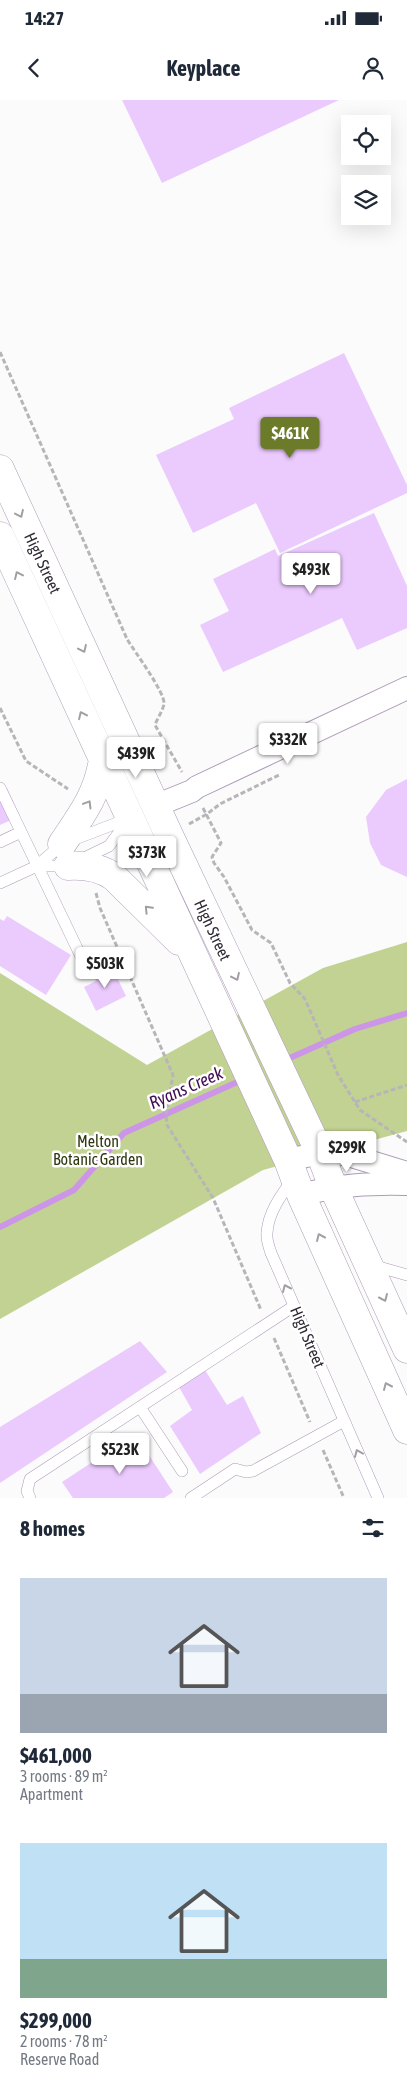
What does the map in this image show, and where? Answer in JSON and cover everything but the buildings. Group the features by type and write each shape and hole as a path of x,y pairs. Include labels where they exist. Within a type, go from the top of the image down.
{"main road":[{"name":"High Street","path":"0,470 155,806 320,1153 333,1187 407,1349"},
{"name":"High Street","path":"0,536 252,1081 407,1430"},
{"path":"103,759 101,775 94,793 65,855 86,865 108,872 136,897 194,957"},
{"path":"130,818 155,806"}],"street":[{"path":"155,806 192,791 407,688"},
{"path":"295,1177 320,1153 355,1156 407,1173"},
{"path":"295,1177 333,1187 373,1183 407,1184"}],"lane":[{"path":"0,788 88,971"},
{"path":"37,866 65,855 110,846 130,818"},
{"path":"0,883 65,855 130,818"},
{"path":"0,842 21,832"},
{"name":"High Street","path":"295,1177 281,1195 272,1211 266,1234 271,1253 378,1498"},
{"name":"High Street","path":"364,1254 379,1267 407,1275"},
{"path":"30,1498 27,1491 30,1479 294,1306"},
{"path":"140,1407 182,1471"},
{"path":"191,1498 235,1469 246,1472 253,1470 344,1420"}],"path":[{"path":"0,352 127,639 141,664 156,682 162,696 164,704 155,725 207,814 221,843 212,857 214,863 224,877 252,930 271,943 290,983 305,999 338,1075 360,1110 377,1124 407,1142"},
{"path":"0,708 26,761 85,799 88,804"},
{"path":"169,835 207,814"},
{"path":"108,872 97,891 96,898 172,1075 166,1114 167,1125 212,1198 344,1498"},
{"path":"355,1102 407,1086"}],"green space":[{"name":"Melton Botanic Garden","path":"407,942 407,1131 263,1170 0,1319 0,973 147,1065 323,968"}],"waterway":[{"name":"Ryans Creek","path":"283,1061 355,1029 407,1013"},
{"name":"Ryans Creek","path":"0,1227 74,1190 124,1133 244,1079"}]}
